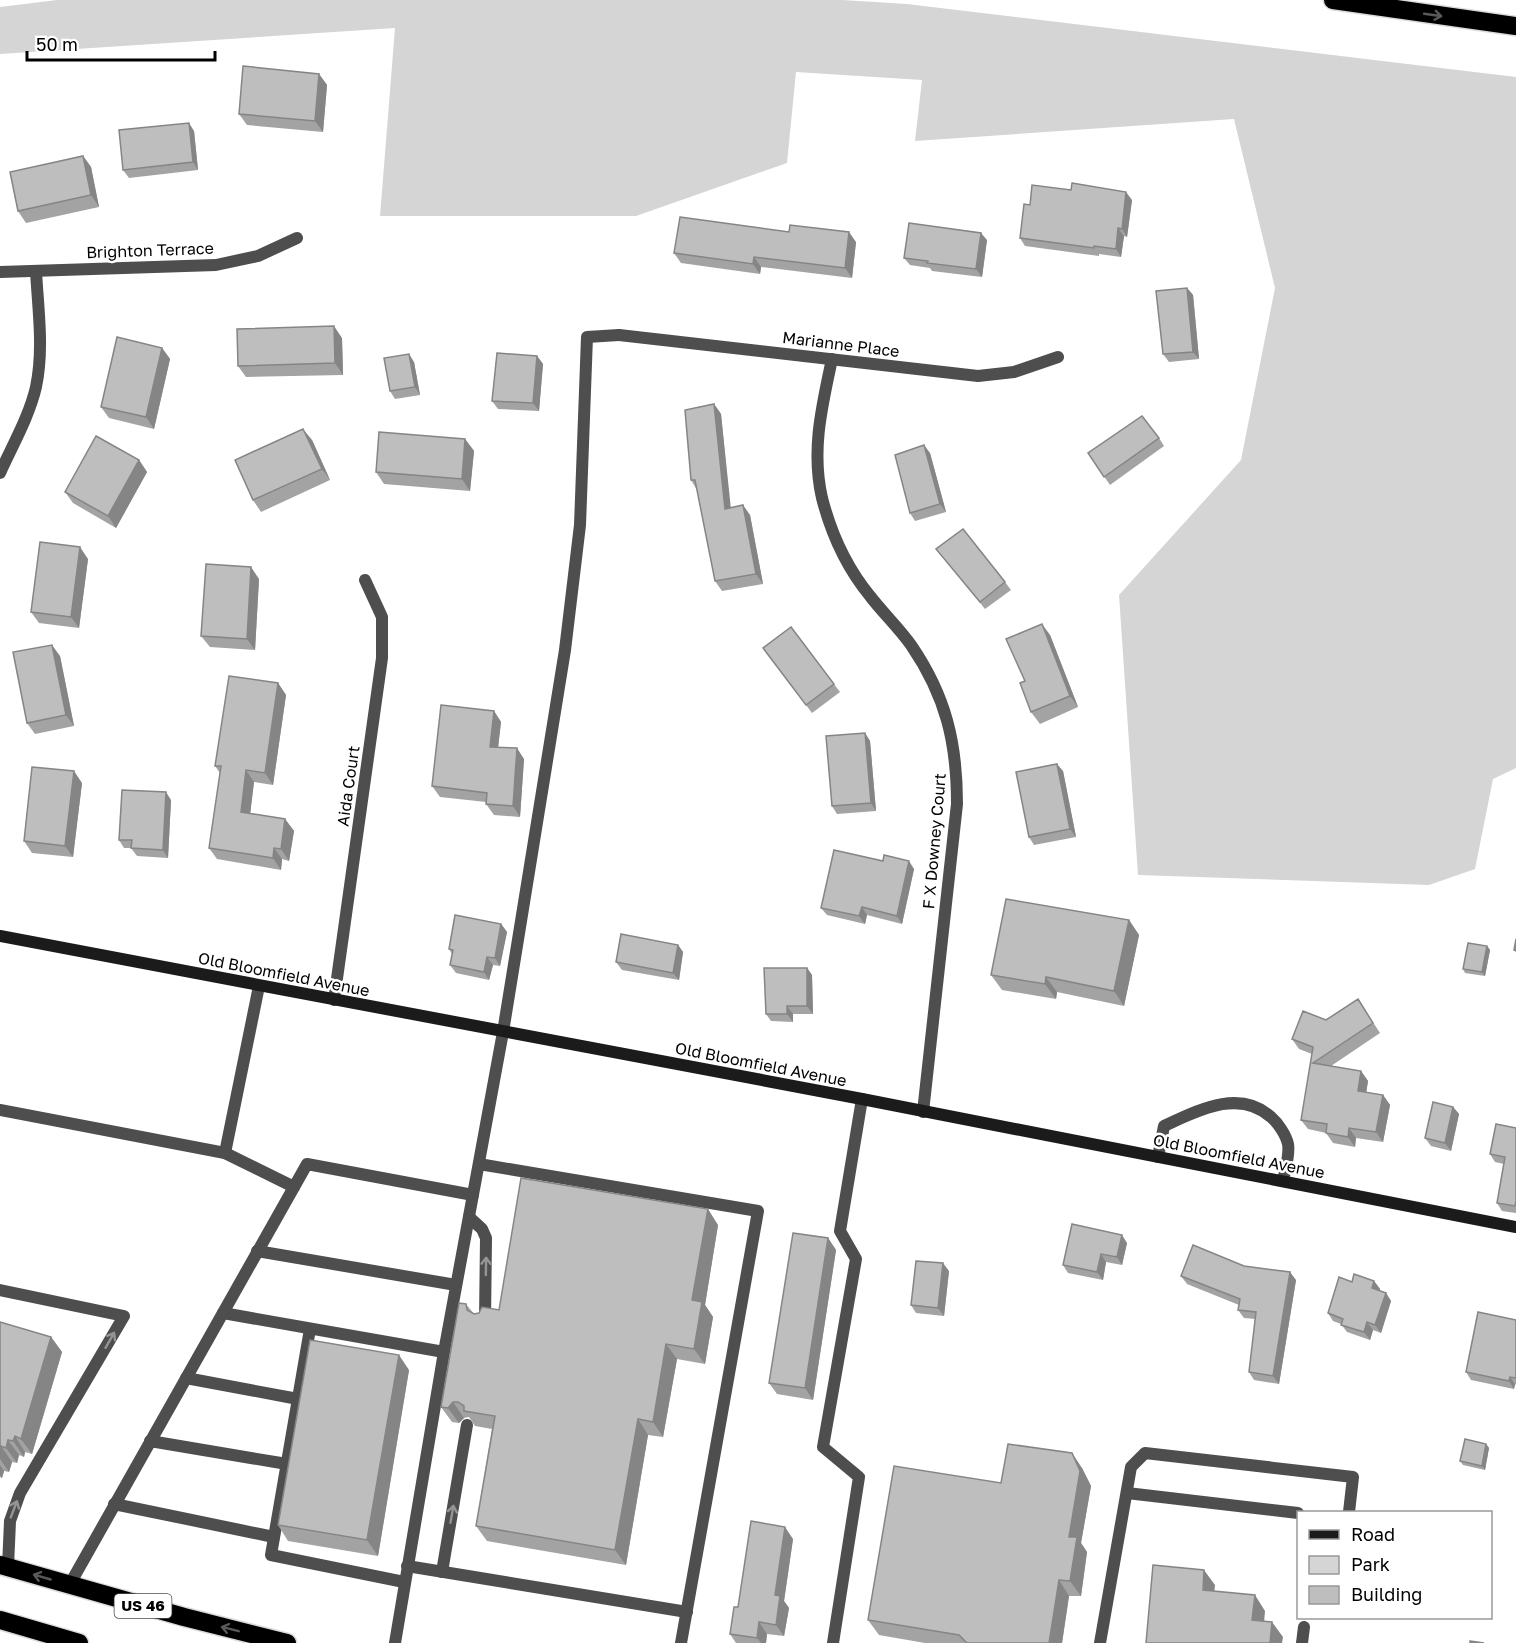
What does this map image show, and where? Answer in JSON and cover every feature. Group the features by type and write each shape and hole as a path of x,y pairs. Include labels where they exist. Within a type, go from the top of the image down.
{"highway":[{"path":"1333,0 1516,26"},
{"name":"US 46","path":"4,1566 184,1617 287,1643"},
{"path":"0,1620 77,1643"}],"street":[{"name":"Brighton Terrace","path":"0,272 216,266 258,256 297,238"},
{"path":"0,473 32,403 36,386 40,352 36,271"},
{"name":"Marianne Place","path":"503,1032 565,650 580,525 587,337 619,335 978,376 1014,372 1058,357"},
{"name":"F X Downey Court","path":"832,359 818,424 817,459 822,497 830,526 846,561 867,594 909,642 928,671 945,710 953,740 957,769 957,804 923,1112"},
{"name":"Aida Court","path":"334,1000 382,658 382,617 365,580"},
{"name":"Old Bloomfield Avenue","path":"0,936 862,1099 1516,1227"},
{"path":"225,1153 259,986"},
{"path":"395,1643 444,1352 503,1032"},
{"path":"833,1643 859,1477 823,1447 856,1259 840,1231 862,1099"},
{"path":"1158,1157 1164,1126 1218,1104 1232,1102 1252,1105 1264,1110 1275,1120 1288,1146 1283,1181"},
{"path":"0,1110 225,1153 294,1187"},
{"path":"70,1584 307,1164 473,1195"},
{"path":"479,1164 758,1211 681,1643"},
{"path":"469,1217 482,1229 486,1238 485,1321"},
{"path":"257,1251 456,1285"},
{"path":"0,1290 124,1316 20,1493 10,1521 4,1566"},
{"path":"223,1313 444,1352"},
{"path":"310,1329 271,1555 404,1582"},
{"path":"186,1378 298,1399"},
{"path":"442,1572 467,1425"},
{"path":"150,1441 287,1464"},
{"path":"1100,1643 1131,1467 1145,1453 1353,1477 1349,1511"},
{"path":"1127,1493 1297,1513"},
{"path":"114,1504 274,1537"},
{"path":"407,1566 687,1612"},
{"path":"1302,1643 1304,1627"}],"green space":[{"path":"57,0 842,0 907,4 1516,77 1516,768 1493,779 1475,869 1429,885 1138,875 1119,595 1241,460 1275,288 1234,119 915,141 922,80 796,72 787,163 636,216 380,216 395,28 0,54 0,7"}],"building":[{"path":"243,66 319,74 315,121 239,114"},
{"path":"189,123 193,162 123,170 119,130"},
{"path":"83,156 91,195 18,211 10,172"},
{"path":"1072,183 1126,192 1122,229 1118,228 1116,249 1020,238 1024,204 1030,205 1032,185 1071,190"},
{"path":"680,217 789,232 790,225 849,232 845,268 754,257 753,264 674,253"},
{"path":"909,223 981,233 976,269 904,258"},
{"path":"1187,288 1193,352 1163,354 1156,291"},
{"path":"334,326 335,363 238,366 237,329"},
{"path":"117,337 162,348 146,417 101,407"},
{"path":"497,353 537,356 533,403 492,401"},
{"path":"409,354 415,387 390,391 384,358"},
{"path":"714,404 725,509 743,505 756,574 715,581 695,480 691,480 685,410"},
{"path":"1142,416 1159,438 1104,477 1088,453"},
{"path":"303,429 322,469 253,500 235,460"},
{"path":"379,432 465,439 462,479 376,472"},
{"path":"96,436 139,460 108,516 65,492"},
{"path":"924,445 940,504 910,513 895,455"},
{"path":"963,529 1005,582 980,602 936,549"},
{"path":"40,542 80,547 71,617 31,612"},
{"path":"206,564 251,567 247,639 201,636"},
{"path":"1042,624 1070,696 1031,712 1020,683 1025,681 1006,639"},
{"path":"791,627 834,684 806,705 763,648"},
{"path":"52,645 66,715 27,723 13,652"},
{"path":"229,676 278,683 265,773 246,770 241,812 285,819 281,849 274,848 273,858 209,848 221,766 215,766"},
{"path":"441,705 494,711 490,747 517,748 513,806 486,804 487,793 432,786"},
{"path":"865,733 871,803 832,806 826,736"},
{"path":"1057,764 1070,829 1029,837 1016,772"},
{"path":"32,767 74,771 65,846 24,841"},
{"path":"122,790 166,792 163,850 131,848 132,840 119,840"},
{"path":"834,850 883,861 884,855 909,861 897,916 862,907 859,916 821,908"},
{"path":"1006,899 1129,920 1114,991 1046,977 1045,984 991,975"},
{"path":"455,915 501,924 495,958 487,957 484,972 450,965 453,950 449,949"},
{"path":"621,934 678,945 673,973 616,962"},
{"path":"1468,943 1487,946 1482,972 1463,969"},
{"path":"764,968 807,968 807,1006 787,1006 787,1014 766,1014"},
{"path":"1358,999 1373,1023 1313,1063 1361,1071 1358,1091 1383,1095 1376,1132 1349,1128 1348,1137 1326,1133 1327,1124 1301,1120 1313,1047 1292,1039 1303,1011 1326,1020"},
{"path":"1433,1102 1453,1107 1445,1143 1425,1138"},
{"path":"1496,1124 1516,1128 1515,1206 1497,1203 1505,1157 1490,1154"},
{"path":"521,1178 708,1209 692,1300 702,1302 694,1349 666,1344 653,1422 638,1419 615,1550 476,1526 495,1416 464,1411 464,1406 458,1402 453,1402 448,1408 441,1407 459,1303 466,1304 467,1310 474,1314 479,1313 482,1307 499,1310"},
{"path":"1072,1224 1122,1235 1117,1257 1101,1254 1097,1272 1063,1265"},
{"path":"793,1233 828,1238 805,1388 769,1383"},
{"path":"1193,1245 1244,1266 1290,1272 1273,1376 1249,1372 1256,1312 1238,1310 1240,1299 1181,1276"},
{"path":"916,1261 943,1263 938,1308 911,1305"},
{"path":"1354,1274 1374,1281 1372,1288 1386,1293 1375,1325 1367,1322 1364,1332 1341,1325 1343,1319 1328,1313 1339,1277 1352,1282"},
{"path":"1478,1312 1516,1320 1516,1378 1510,1377 1509,1381 1466,1372"},
{"path":"0,1322 51,1337 21,1439 15,1436 13,1441 8,1440 6,1448 1,1446 0,1451"},
{"path":"310,1340 399,1355 367,1540 278,1525"},
{"path":"1465,1439 1486,1444 1482,1466 1460,1461"},
{"path":"1008,1444 1072,1453 1080,1471 1069,1537 1077,1537 1070,1581 1059,1580 1049,1643 967,1643 959,1635 868,1620 894,1466 1001,1483"},
{"path":"751,1521 785,1527 775,1595 780,1596 776,1625 759,1622 757,1638 730,1634 734,1607 738,1607"},
{"path":"1153,1565 1204,1570 1203,1590 1255,1595 1252,1620 1272,1622 1270,1643 1146,1643"}]}
